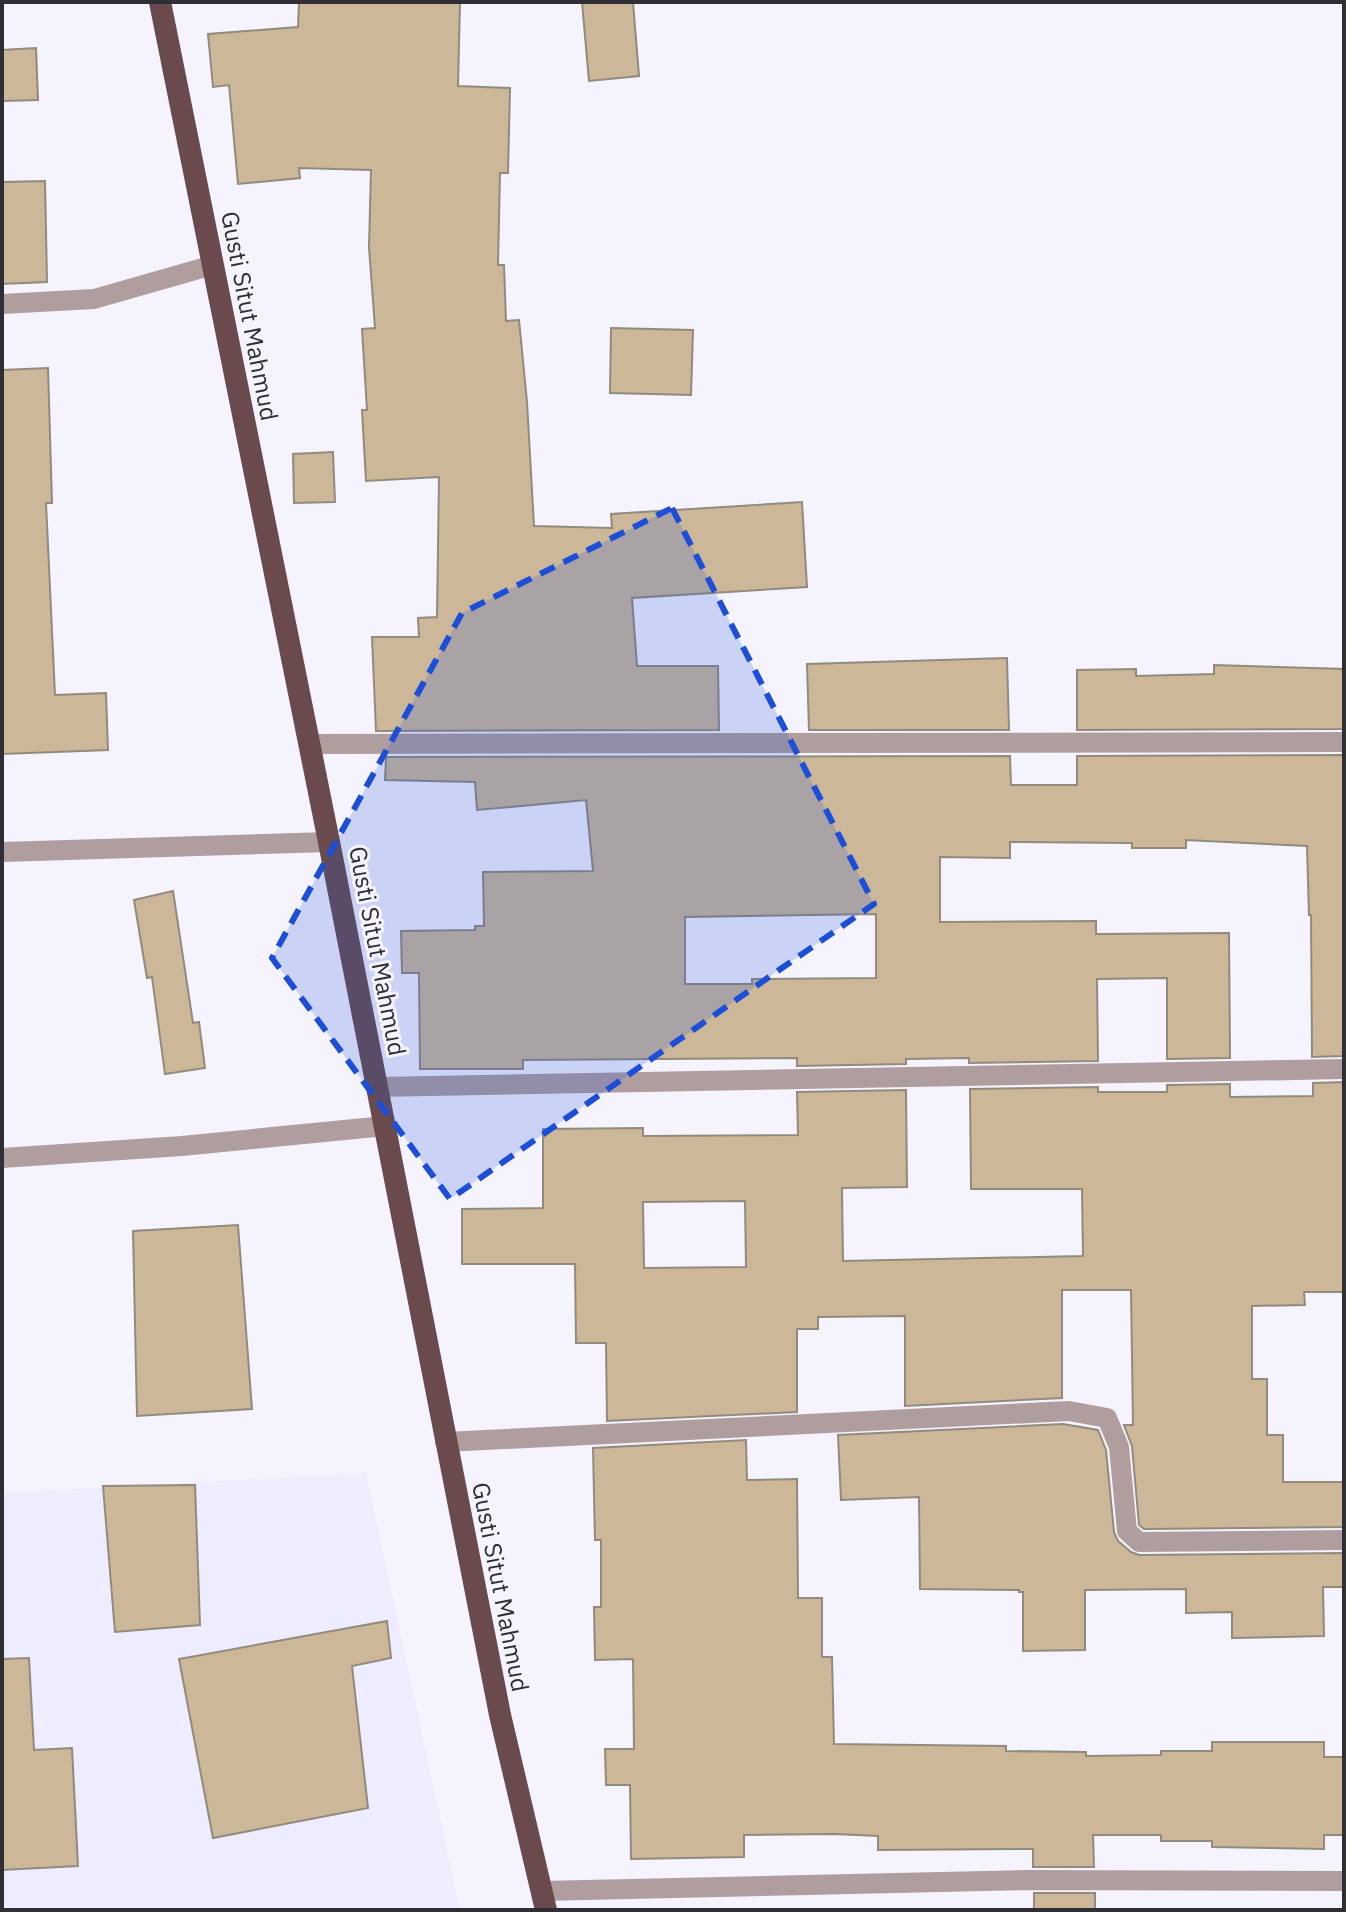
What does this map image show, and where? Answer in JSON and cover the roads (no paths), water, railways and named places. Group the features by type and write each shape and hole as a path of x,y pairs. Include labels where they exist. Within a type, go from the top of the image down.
{"highway":[{"name":"Gusti Situt Mahmud","path":"160,2 500,1715 544,1900"}],"street":[{"path":"2,304 94,299 213,265"},
{"path":"309,744 1344,742"},
{"path":"2,852 329,842"},
{"path":"376,1087 1344,1069"},
{"path":"2,1158 182,1146 385,1126"},
{"path":"445,1442 1069,1411 1107,1418 1119,1447 1127,1531 1139,1542 1344,1540"},
{"path":"544,1900 1025,1880 1344,1881"}]}
